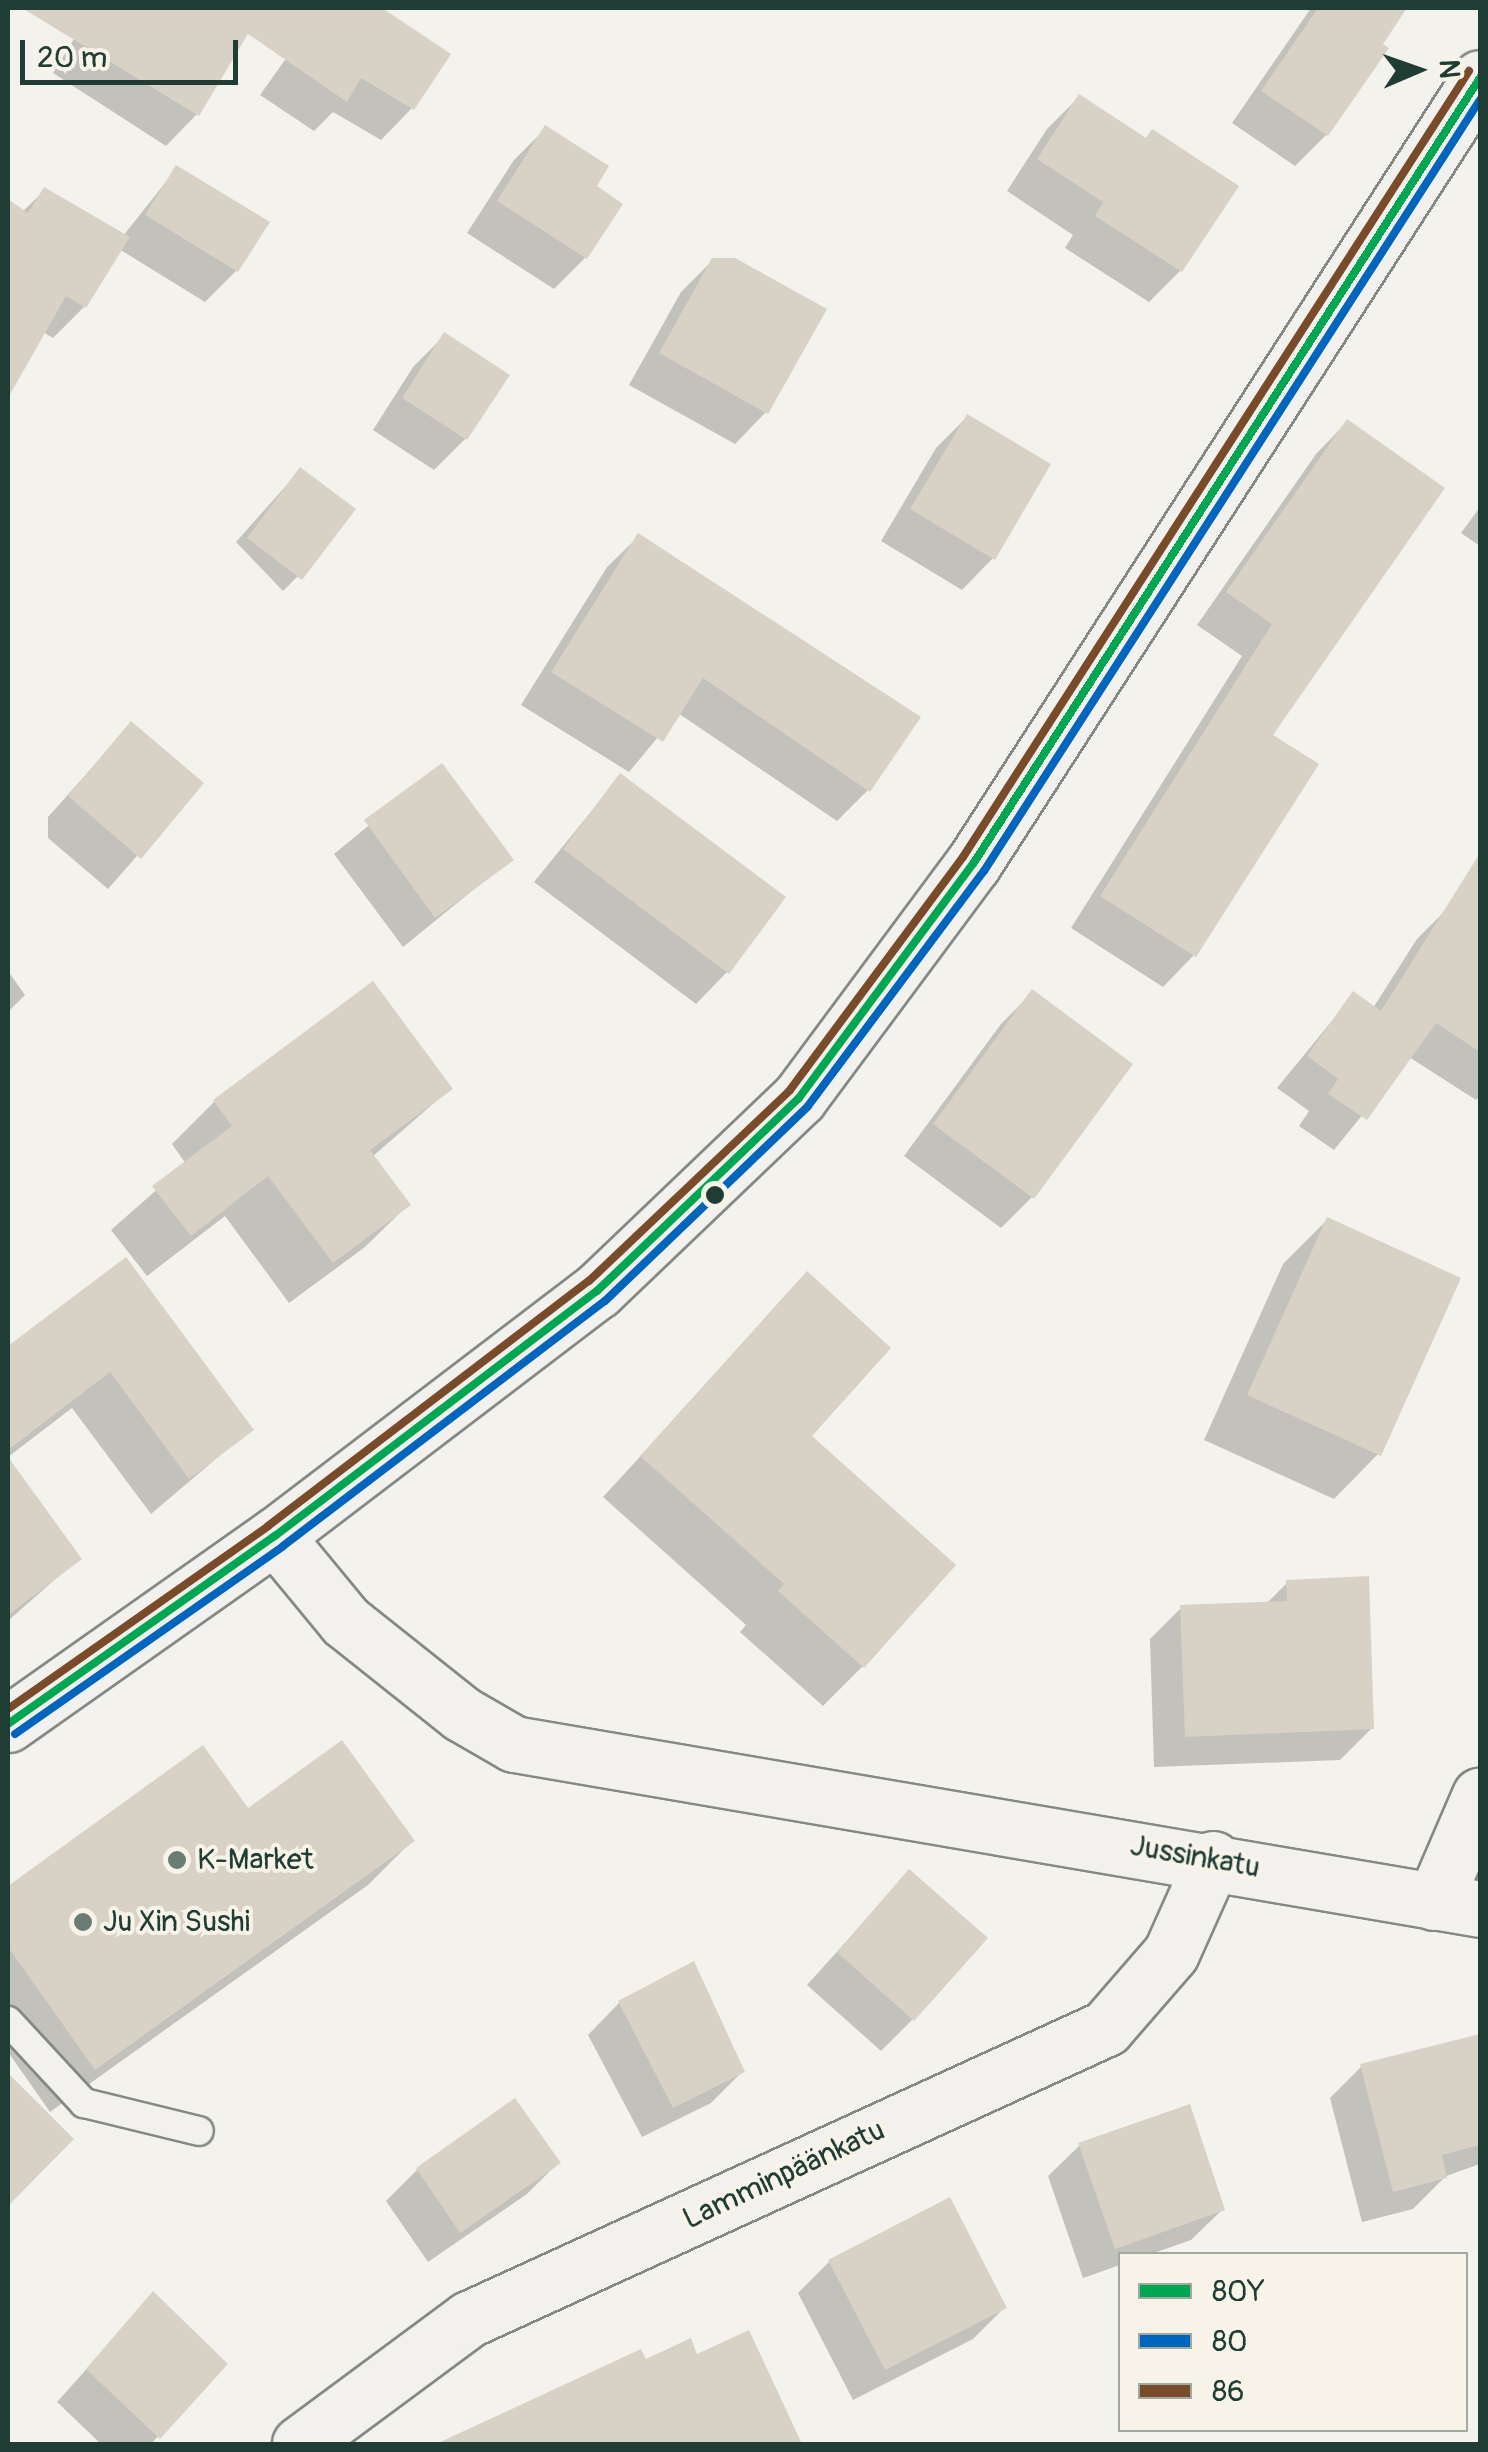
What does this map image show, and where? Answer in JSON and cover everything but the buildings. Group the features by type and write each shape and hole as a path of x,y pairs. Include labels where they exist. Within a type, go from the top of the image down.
{"street":[{"path":"8,1724 275,1536 597,1291 800,1098 973,864 1480,78"},
{"name":"Jussinkatu","path":"275,1536 345,1621 462,1714 514,1744 1213,1859 1457,1906"},
{"path":"1457,1906 1480,1795"},
{"name":"Lamminpäänkatu","path":"300,2444 470,2319 1106,2028 1172,1953 1213,1859"}],"lane":[{"path":"8,2021 84,2103 199,2131"}],"transit line":[{"name":"86","path":"8,1709 268,1526 589,1281 790,1090 963,857 1469,71"},
{"name":"80Y","path":"8,1724 275,1536 597,1291 799,1098 973,864 1480,78"},
{"name":"80","path":"15,1734 283,1546 605,1301 808,1106 984,871 1480,100"}],"place":[{"name":"K-Market","path":"177,1860"},
{"name":"Ju Xin Sushi","path":"83,1922"}]}
